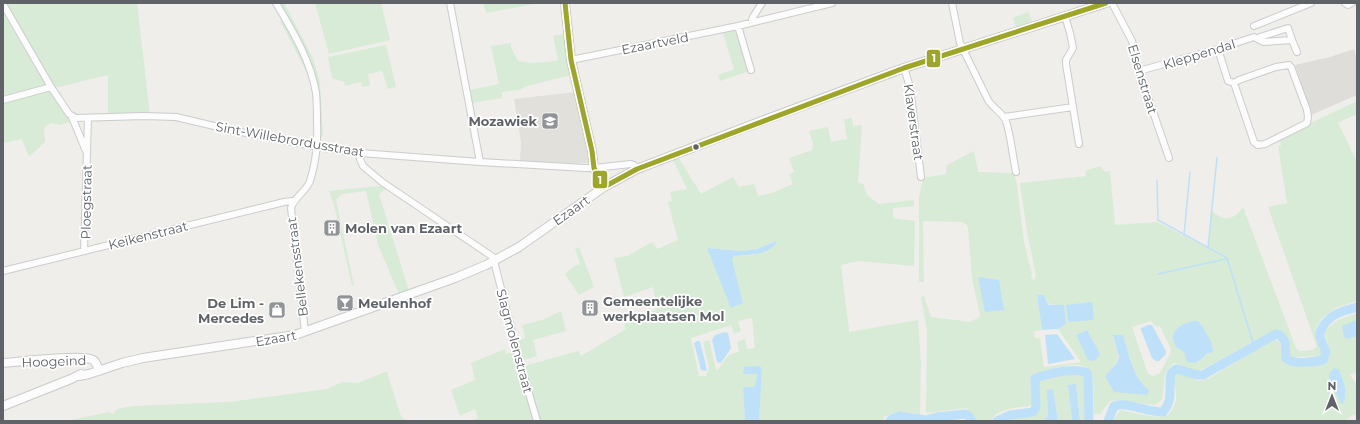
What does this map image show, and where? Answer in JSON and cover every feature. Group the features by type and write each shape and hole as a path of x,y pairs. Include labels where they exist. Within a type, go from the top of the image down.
{"main road":[{"path":"565,3 571,60 592,151 594,168 604,187"},
{"name":"Ezaart","path":"3,406 79,376 85,371 98,369 113,362 122,363 143,358 268,340 305,332 455,278 519,247 604,187 637,169 904,68 1106,3"},
{"name":"Hoogeind","path":"3,363 88,358 94,360 98,369"}],"street":[{"name":"Bellekensstraat","path":"276,3 298,43 312,76 316,98 318,147 310,181 305,190 292,201 291,211 305,332"},
{"path":"450,3 480,162"},
{"path":"751,24 753,17 762,3"},
{"name":"Ezaartveld","path":"571,60 751,24 832,3"},
{"path":"952,3 960,43 988,100 1004,117 1007,123 1016,172"},
{"name":"Elsenstraat","path":"1112,3 1132,42 1139,71 1169,158"},
{"path":"1254,26 1311,3"},
{"path":"1345,3 1348,6 1352,3"},
{"path":"3,4 51,87 72,117"},
{"path":"1065,16 1073,48 1066,60 1066,64 1078,144"},
{"path":"738,26 751,70"},
{"name":"Kleppendal","path":"1258,39 1288,28 1297,52"},
{"name":"Kleppendal","path":"1139,71 1218,49 1254,37 1263,42 1292,40"},
{"path":"1218,49 1228,81 1234,83 1276,66 1289,65 1306,110 1308,117 1307,123 1265,144 1258,145 1254,142 1234,83"},
{"name":"Klaverstraat","path":"904,68 910,87 921,177"},
{"path":"3,100 51,87"},
{"path":"1004,117 1073,107"},
{"name":"Sint-Willebrordusstraat","path":"72,117 88,118 144,116 176,118 318,147 360,153 480,162 594,168 631,164 637,169"},
{"name":"Ploegstraat","path":"72,117 86,152"},
{"name":"Ploegstraat","path":"84,251 88,118"},
{"path":"360,153 360,159 364,166 382,182 490,254 494,260"},
{"name":"Keikenstraat","path":"3,271 292,201"},
{"name":"Slagmolenstraat","path":"494,260 520,363 537,421"}],"shaded area":[{"path":"1354,49 1357,59 1357,95 1311,115 1295,65 1330,57"},
{"name":"Mozawiek","path":"576,92 590,151 589,163 520,163 521,142 514,99"}],"green space":[{"path":"3,3 137,3 150,115 108,115 108,75 50,89 70,122 61,125 51,123 44,127 45,142 29,157 22,139 3,143 3,102 53,86"},
{"path":"273,3 284,3 313,58 320,82 323,136 320,137 315,82 311,82 280,21 283,19"},
{"path":"315,3 381,3 390,40 329,54"},
{"path":"483,3 534,3 534,4 486,13"},
{"path":"3,12 46,86 3,97"},
{"path":"1028,12 1032,21 1016,27 1013,18"},
{"path":"736,30 749,71 720,81 718,75 734,69 723,33"},
{"path":"564,34 571,75 527,86 519,90 502,92 502,98 472,103 470,90 499,84 491,46 511,43 511,47 518,61 533,63 553,61 558,60 553,36"},
{"path":"386,45 396,87 388,89 382,71 368,74 370,86 362,87 361,82 345,86 344,82 332,78 328,57"},
{"path":"1357,101 1357,114 1338,123 1357,162 1357,301 1335,308 1321,319 1315,330 1322,350 1320,356 1291,357 1289,343 1284,335 1276,330 1197,371 1174,363 1166,371 1162,400 1155,405 1116,400 1110,401 1100,414 1094,414 1093,376 1090,371 1080,365 1068,365 1035,373 1031,380 1032,404 997,413 991,421 977,421 967,408 926,413 927,330 921,297 924,296 931,317 971,322 980,316 972,278 968,228 966,224 961,222 923,221 924,282 919,282 919,198 923,178 946,174 947,165 974,151 978,172 1014,173 1017,185 1024,242 1032,274 1031,277 1034,281 1036,275 1027,232 1020,183 1086,176 1085,171 1100,166 1105,172 1110,171 1115,225 1157,222 1208,248 1211,210 1220,217 1228,218 1236,215 1243,207 1296,348 1299,351 1308,350 1317,347 1268,207 1287,203 1278,146 1281,146 1280,142 1313,122","holes":["1037,295 1043,295 1047,302 1054,305 1066,324 1058,329 1081,362 1044,367 1040,338 1035,338 1034,331 1042,330","1151,321 1157,327 1160,326 1171,349 1160,373 1153,376 1148,374 1132,327","1201,325 1213,347 1213,352 1206,354 1202,360 1198,362 1182,351 1173,340 1172,335 1176,330","1087,330 1092,361 1088,359 1076,335","1123,335 1134,369 1142,385 1105,376 1115,365 1118,354 1113,336"]},
{"path":"852,118 853,126 862,125 858,183 863,184 868,196 879,204 914,200 914,206 893,208 893,218 915,221 914,266 858,261 841,265 849,332 918,320 921,362 920,415 911,412 897,413 884,417 883,421 759,421 762,374 757,374 755,387 743,387 745,421 540,421 524,366 578,351 581,356 626,329 624,324 657,309 653,287 624,297 614,258 627,256 652,242 657,249 678,240 668,202 672,201 670,192 687,189 673,160 678,157 701,194 733,177 739,187 754,184 758,196 772,193 793,184 789,174 794,172 789,158 812,150 813,144 809,131 828,127 831,142 847,139 844,119","holes":["776,241 753,255 734,256 731,260 743,303 707,248 742,251 761,248","752,318 755,348 747,349 745,339 737,342 739,352 731,354 726,358 718,370 716,369 709,340 703,342 709,368 706,376 699,376 691,338 731,325 734,334 741,331 738,321"]},
{"path":"380,186 387,188 379,194 409,291 399,294 378,245 366,191 342,194 336,200 354,285 352,286 334,205 329,191"},
{"path":"579,247 594,287 579,295 565,274 574,266 580,264 575,249"},
{"path":"561,311 566,331 533,340 537,356 521,361 516,340 525,338 522,325 542,320"},
{"path":"1357,313 1357,372 1350,375 1357,385 1357,417 1354,414 1347,419 1348,421 1113,421 1120,410 1160,417 1169,414 1173,409 1176,399 1174,380 1175,375 1180,374 1199,381 1208,379 1262,346 1267,340 1272,338 1280,343 1282,357 1286,364 1293,366 1304,366 1321,363 1327,358 1330,350 1324,331 1338,320","holes":["1339,370 1343,380 1335,390 1330,380"]},
{"path":"505,349 506,354 513,352 533,421 470,421 478,418 475,409 460,416 451,390 475,380 471,363"},
{"path":"387,372 400,414 405,421 67,421 108,412 113,414 117,409 132,406 229,402 327,389 342,382 358,383"},
{"path":"1069,373 1084,375 1086,378 1087,421 1080,421 1076,385 1073,384 1068,385 1072,421 1058,421 1053,389 1047,390 1048,417 1045,418 1045,421 1002,421 1014,416 1036,414 1039,407 1038,379"}],"water":[{"path":"777,241 774,246 764,252 752,255 734,256 732,260 743,303 731,308 707,248 742,251 757,249"},
{"path":"978,277 999,280 1004,310 985,312"},
{"path":"1037,295 1044,295 1049,305 1064,305 1066,324 1058,329 1042,330"},
{"path":"1092,302 1094,320 1068,322 1066,305"},
{"path":"1357,320 1357,336 1347,339 1344,336 1342,326"},
{"path":"1193,321 1198,321 1203,328 1210,341 1213,352 1206,354 1198,361 1190,363 1187,362 1184,352 1176,347 1172,336 1181,326"},
{"path":"1152,325 1166,351 1166,354 1159,361 1152,358 1141,330 1141,328"},
{"path":"1087,330 1100,354 1096,360 1088,360 1076,335"},
{"path":"725,332 728,333 731,348 721,363 717,362 712,340 715,335"},
{"path":"1057,334 1075,359 1048,364 1045,335"},
{"path":"1113,335 1123,335 1135,372 1149,390 1147,395 1114,392 1105,376 1117,363 1119,357"},
{"path":"700,341 707,370 705,371 701,370 694,343"},
{"path":"760,366 762,369 759,421 745,421 743,387 755,387 757,374 743,374 744,367"},
{"path":"1334,368 1339,370 1344,386 1345,398 1342,404 1330,380 1329,374"},
{"path":"1076,384 1080,421 1072,421 1068,385"},
{"path":"1053,389 1058,421 1045,421 1045,418 1048,417 1047,390"}],"waterway":[{"path":"1208,248 1217,158"},
{"path":"1184,235 1190,172"},
{"path":"1157,180 1158,220 1227,258 1254,346"},
{"path":"1158,274 1226,259"},
{"path":"1108,421 1114,406 1120,405 1163,412 1170,398 1171,373 1176,369 1195,375 1203,375 1276,334 1280,335 1285,342 1286,358 1289,360 1293,362 1314,362 1323,360 1326,352 1321,341 1320,331 1327,321 1335,315 1357,307"},
{"path":"997,421 1010,415 1033,412 1036,407 1035,379 1062,371 1081,371 1087,373 1089,421"},
{"path":"890,421 900,416 926,420 937,417 965,414 968,415 972,421"}],"transit line":[{"name":"1","path":"565,3 571,60 592,151 594,168 604,187 637,169 904,68 1106,3"}],"place":[{"name":"Mozawiek","path":"550,121"},
{"name":"Molen van Ezaart","path":"332,228"},
{"name":"Meulenhof","path":"345,303"},
{"name":"Gemeentelijke werkplaatsen Mol","path":"590,308"},
{"name":"De Lim - Mercedes","path":"277,310"}]}
